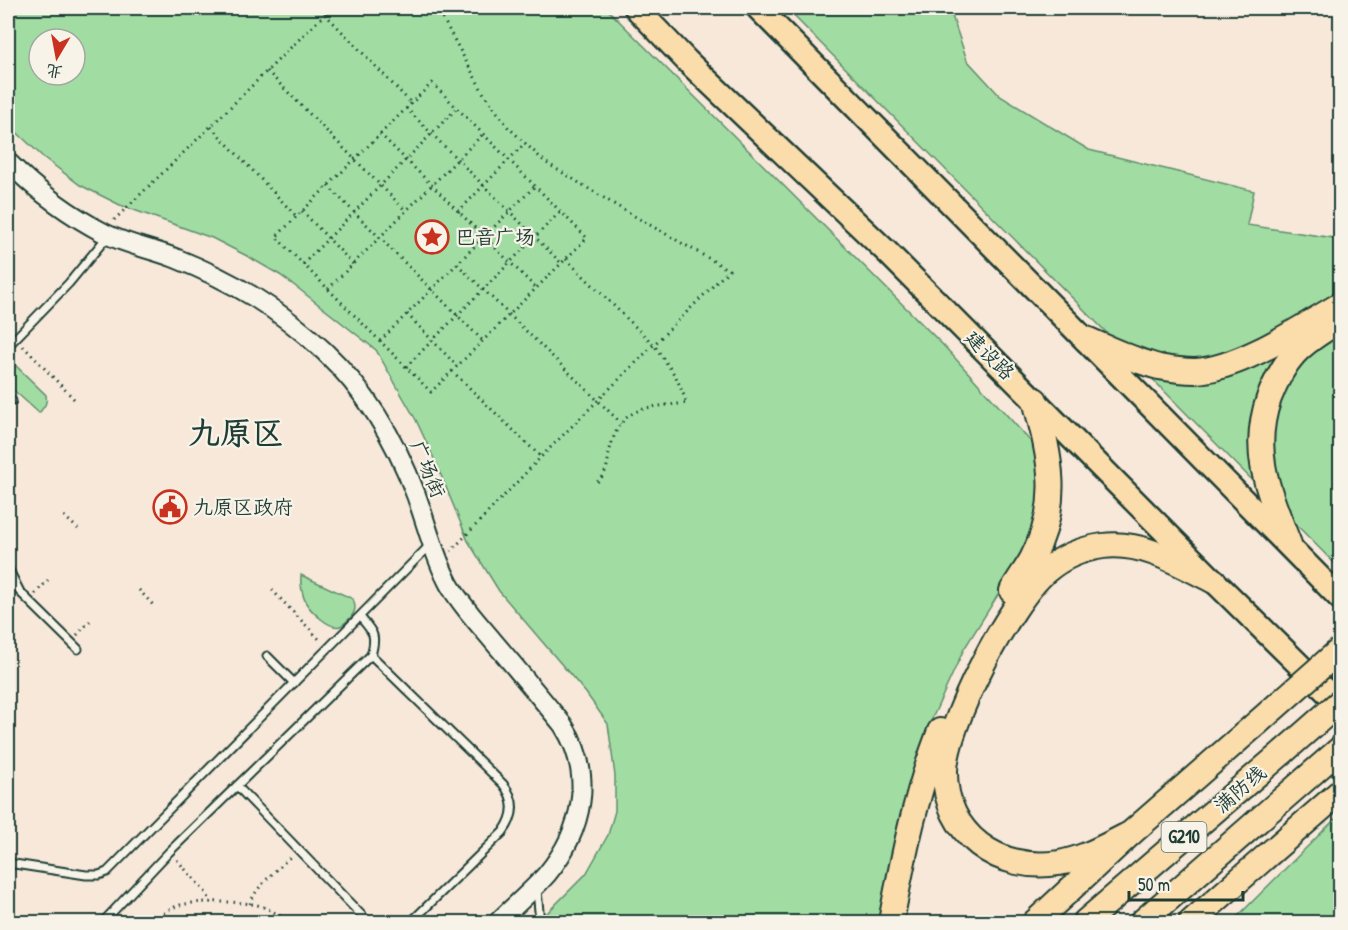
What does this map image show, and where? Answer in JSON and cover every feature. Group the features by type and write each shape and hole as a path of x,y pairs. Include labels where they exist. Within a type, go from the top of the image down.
{"highway":[{"path":"1086,339 1136,360 1158,366 1197,371 1235,362 1341,305"},
{"path":"1288,544 1265,475 1261,440 1264,414 1275,384 1293,355 1302,346 1341,320"},
{"path":"891,922 915,806 945,718 979,643 1031,560 1046,521 1051,497 1051,479 1044,435 1035,400"},
{"path":"1130,834 1090,853 1058,863 1024,864 1004,859 986,850 974,840 954,816 950,806 945,773 948,748 974,682 988,654 1029,588 1053,566 1080,552 1104,546 1129,546 1158,553 1214,580"},
{"path":"1035,922 1130,834 1341,650"},
{"name":"满防线","path":"1085,922 1341,704"},
{"name":"满防线","path":"1142,922 1341,749"},
{"path":"1191,922 1336,796"}],"main road":[{"name":"建设路","path":"636,8 687,61 887,252 1341,704"},
{"path":"758,8 1341,598"}],"street":[{"name":"广场街","path":"8,162 55,203 105,233 171,257 225,280 254,296 289,321 326,353 363,396 383,424 415,493 441,568 457,596 563,725 576,750 582,789 577,822 569,841 557,861 498,922"}],"lane":[{"path":"8,346 69,283 105,233"},
{"path":"8,863 92,876 107,872 432,543"},
{"path":"8,568 20,592 78,650"},
{"path":"103,922 169,852 371,655 373,631 360,617"},
{"path":"371,655 502,784 511,795 512,800 510,820 502,832 411,922"},
{"path":"267,656 294,683"},
{"path":"237,786 368,922"},
{"path":"536,884 540,922"}],"path":[{"path":"105,233 331,8"},
{"path":"437,8 484,94 508,127 544,162 729,270 541,457 450,552"},
{"path":"325,14 411,103"},
{"path":"267,71 406,211"},
{"path":"432,83 586,238 431,392 276,237 411,103 432,83"},
{"path":"406,108 561,263"},
{"path":"303,264 457,108"},
{"path":"210,127 297,217"},
{"path":"380,134 536,288"},
{"path":"328,289 483,134"},
{"path":"458,212 525,143"},
{"path":"328,186 483,340"},
{"path":"380,341 535,186"},
{"path":"302,211 353,264"},
{"path":"406,367 561,212"},
{"path":"566,259 654,345 676,377 687,403 639,410 621,423 612,440 605,473 596,483"},
{"path":"457,264 621,423"},
{"path":"407,314 457,366"},
{"path":"15,338 74,399"},
{"path":"452,371 541,457"},
{"path":"64,516 78,529"},
{"path":"33,596 48,580"},
{"path":"139,590 154,606"},
{"path":"272,590 328,649"},
{"path":"76,636 90,621"},
{"path":"250,904 258,889 298,849"},
{"path":"169,852 207,894 211,903"},
{"path":"148,922 180,905 211,903 250,904 270,910 290,922"}],"green space":[{"path":"14,8 606,8 944,346 1033,444 1043,480 1037,520 1023,555 964,649 925,734 879,922 538,922 586,874 608,835 615,811 615,776 608,724 586,693 499,591 468,541 416,420 376,350 280,275 247,256 212,238 120,205 80,185 43,157 8,124 8,14"},
{"path":"786,8 950,8 967,60 1000,96 1089,150 1254,191 1247,225 1340,239 1340,569"},
{"path":"8,362 14,364 46,395 46,403 39,413 8,385"},
{"path":"301,575 353,599 354,613 343,625 331,625 312,611 303,596"},
{"path":"1340,814 1340,922 1232,922"}],"place":[{"name":"巴音广场","path":"432,237"},
{"name":"九原区政府","path":"170,507"}],"district":[{"name":"九原区","path":"236,433"}]}
